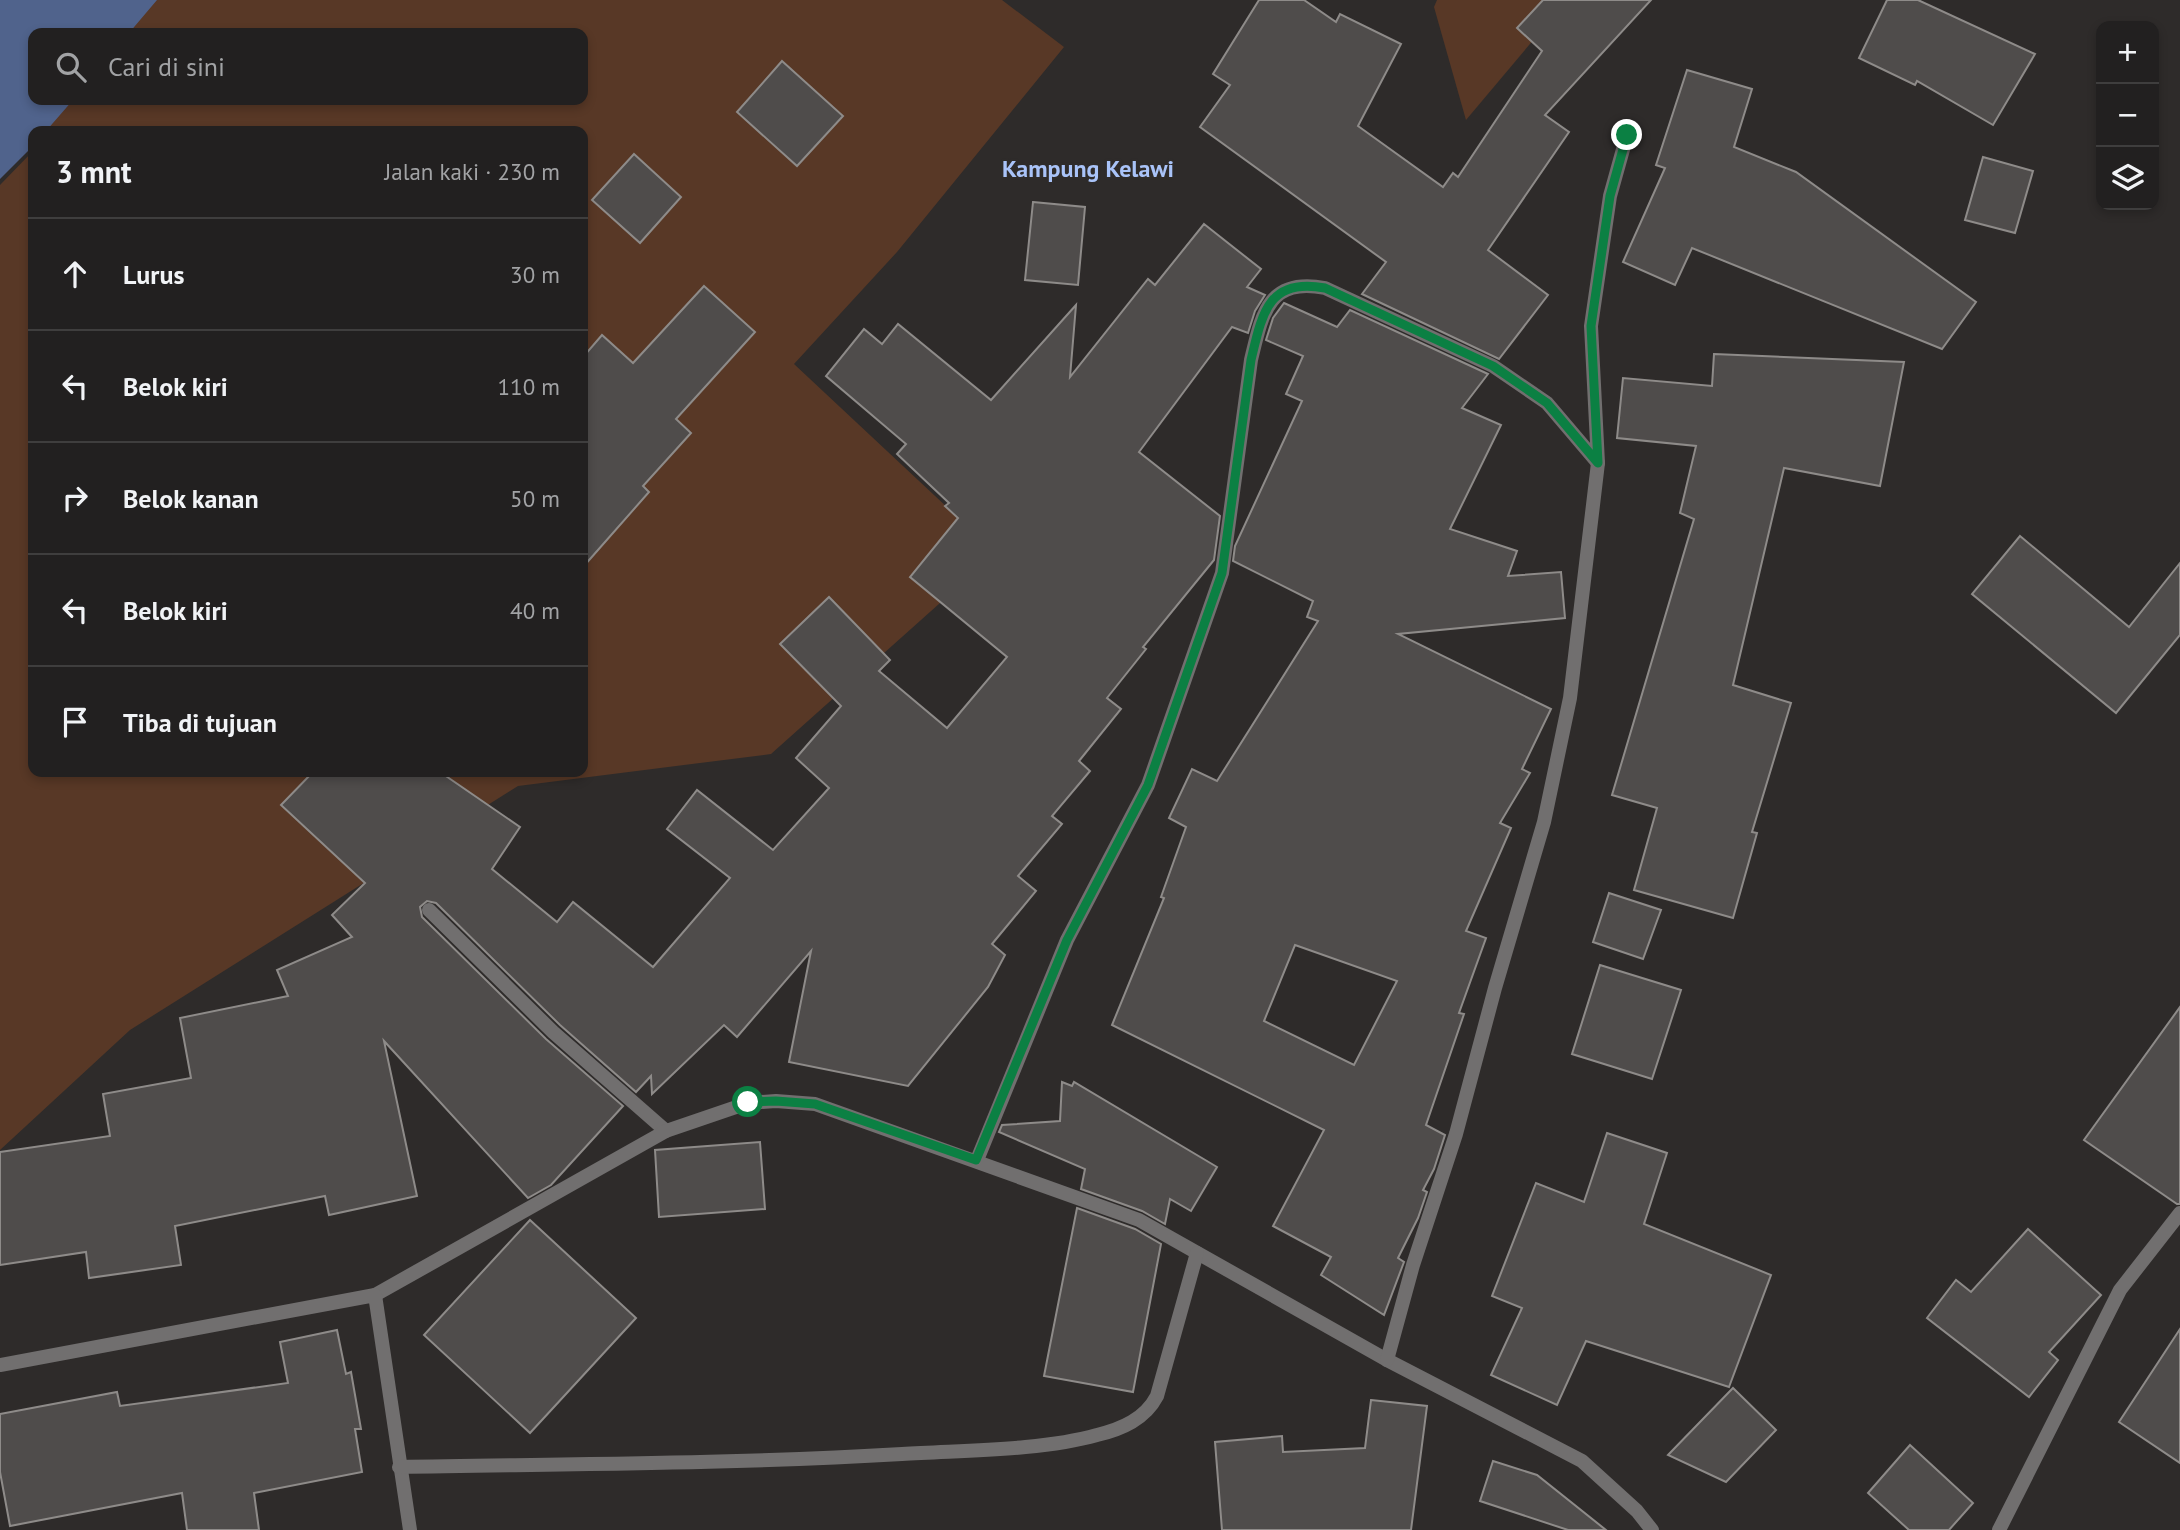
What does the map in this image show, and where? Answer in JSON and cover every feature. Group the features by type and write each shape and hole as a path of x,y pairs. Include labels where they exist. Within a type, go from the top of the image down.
{"street":[{"path":"1387,1360 1413,1265 1456,1134 1544,822 1570,698 1598,463 1591,326 1610,196 1627,135"},
{"path":"976,1160 1067,940 1148,785 1218,585 1222,573 1251,360 1259,328 1270,304 1278,294 1289,287 1306,284 1325,288 1493,366 1547,403 1598,463"},
{"path":"429,910 553,1032 666,1131"},
{"path":"0,1365 375,1295 666,1131 748,1102 815,1104 1139,1220 1387,1360 1582,1461 1637,1511 1652,1530"},
{"path":"1999,1530 2120,1290 2180,1213"},
{"path":"399,1467 846,1457 1053,1443 1098,1435 1142,1416 1157,1396 1197,1253"},
{"path":"375,1295 410,1530"}],"shaded area":[{"path":"126,0 1002,0 1064,47 897,252 794,364 996,553 771,754 518,786 130,1030 0,1150 0,185 28,156 28,777 588,777 588,126 48,126 61,105 588,105 588,28 108,28"},
{"path":"1437,0 1567,0 1466,120 1434,7"}],"water":[{"path":"0,0 157,0 133,28 28,28 28,105 69,105 50,126 28,126 28,151 0,179"}],"building":[{"path":"1259,0 1304,0 1336,22 1340,14 1401,44 1358,126 1443,187 1453,173 1458,177 1542,51 1517,28 1543,0 1651,0 1545,115 1569,132 1488,250 1548,295 1499,359 1362,294 1386,262 1200,127 1230,85 1213,74"},
{"path":"1887,0 1918,0 2035,54 1993,125 1917,81 1915,85 1859,58"},
{"path":"782,61 843,116 797,166 737,112"},
{"path":"1687,70 1752,89 1734,147 1796,172 1976,302 1942,349 1692,248 1675,285 1623,262 1665,168 1656,165"},
{"path":"634,154 681,197 640,243 592,200"},
{"path":"1983,157 2033,171 2015,233 1965,220"},
{"path":"1033,202 1085,207 1078,285 1025,280"},
{"path":"1204,224 1261,269 1247,287 1265,295 1255,311 1248,333 1232,327 1139,452 1220,516 1214,560 1143,647 1146,649 1107,698 1121,709 1079,761 1090,771 1052,816 1062,824 1018,876 1036,891 992,944 1005,955 988,987 908,1086 789,1062 811,951 737,1037 724,1025 652,1094 651,1076 636,1092 560,1025 436,903 427,901 420,907 422,917 546,1039 623,1106 551,1185 528,1198 384,1041 417,1196 329,1215 325,1196 175,1226 181,1265 89,1278 86,1252 0,1265 0,1152 110,1136 103,1094 191,1078 180,1018 288,996 277,970 352,937 332,915 365,883 281,805 308,777 447,777 520,827 492,869 557,922 573,902 653,967 730,878 667,829 697,790 773,850 829,788 796,758 841,706 780,644 829,597 890,660 879,671 947,728 1007,657 910,577 958,518 945,506 949,503 897,454 906,444 826,376 864,329 882,344 898,324 991,400 1076,305 1070,377 1148,279 1155,285"},
{"path":"704,286 755,332 676,419 691,433 643,486 649,492 588,561 588,351 602,335 633,363"},
{"path":"1284,303 1337,327 1350,310 1488,374 1462,408 1501,425 1450,529 1517,551 1508,576 1561,572 1565,618 1398,634 1551,709 1522,769 1530,773 1500,823 1511,828 1466,931 1486,938 1459,1013 1464,1014 1426,1125 1445,1135 1434,1169 1423,1190 1427,1192 1418,1218 1398,1258 1404,1262 1384,1315 1321,1275 1331,1257 1273,1226 1324,1130 1112,1025 1164,898 1161,897 1186,827 1169,818 1192,769 1217,781 1318,621 1307,617 1313,601 1233,561 1235,546 1302,401 1286,394 1303,356 1266,340 1273,318","holes":["1295,945 1397,981 1354,1065 1264,1021"]},
{"path":"1714,354 1904,362 1880,486 1784,468 1733,685 1791,703 1752,832 1757,833 1733,918 1634,890 1657,808 1612,795 1694,519 1680,513 1696,446 1617,438 1623,378 1712,386"},
{"path":"2020,536 2129,627 2180,563 2180,635 2116,713 1972,594"},
{"path":"1609,893 1661,910 1643,959 1593,942"},
{"path":"1600,965 1681,990 1652,1079 1572,1054"},
{"path":"2180,1007 2180,1204 2177,1204 2084,1140"},
{"path":"1062,1082 1072,1086 1074,1082 1217,1167 1191,1211 1170,1199 1165,1224 1142,1211 1081,1189 1085,1169 999,1132 1002,1125 1060,1121"},
{"path":"1607,1133 1667,1153 1644,1224 1771,1275 1729,1387 1586,1341 1557,1405 1491,1375 1522,1308 1492,1296 1536,1183 1584,1202"},
{"path":"760,1142 765,1209 659,1217 655,1150"},
{"path":"1077,1208 1135,1229 1161,1244 1133,1392 1044,1376"},
{"path":"530,1220 636,1318 530,1433 424,1335"},
{"path":"2028,1229 2101,1295 2049,1352 2058,1360 2029,1397 1927,1318 1956,1280 1971,1292"},
{"path":"2180,1329 2180,1463 2119,1422"},
{"path":"337,1330 346,1374 351,1372 361,1429 355,1429 362,1472 254,1493 259,1530 187,1530 182,1493 10,1526 0,1472 0,1414 117,1392 120,1406 288,1383 280,1342"},
{"path":"1733,1388 1776,1430 1726,1482 1668,1455"},
{"path":"1371,1400 1427,1406 1411,1530 1222,1530 1215,1442 1282,1436 1283,1452 1365,1448"},
{"path":"1910,1445 1973,1503 1949,1530 1909,1530 1868,1493"},
{"path":"1493,1461 1537,1475 1606,1530 1568,1530 1480,1501"}],"district":[{"name":"Kampung Kelawi","path":"1088,169"}],"route":[{"path":"748,1102 815,1104 976,1160 1019,1062 1067,940 1148,785 1222,573 1251,360 1259,328 1270,304 1278,294 1289,287 1306,284 1325,288 1493,366 1547,403 1598,463 1591,326 1610,196 1627,135"}]}
